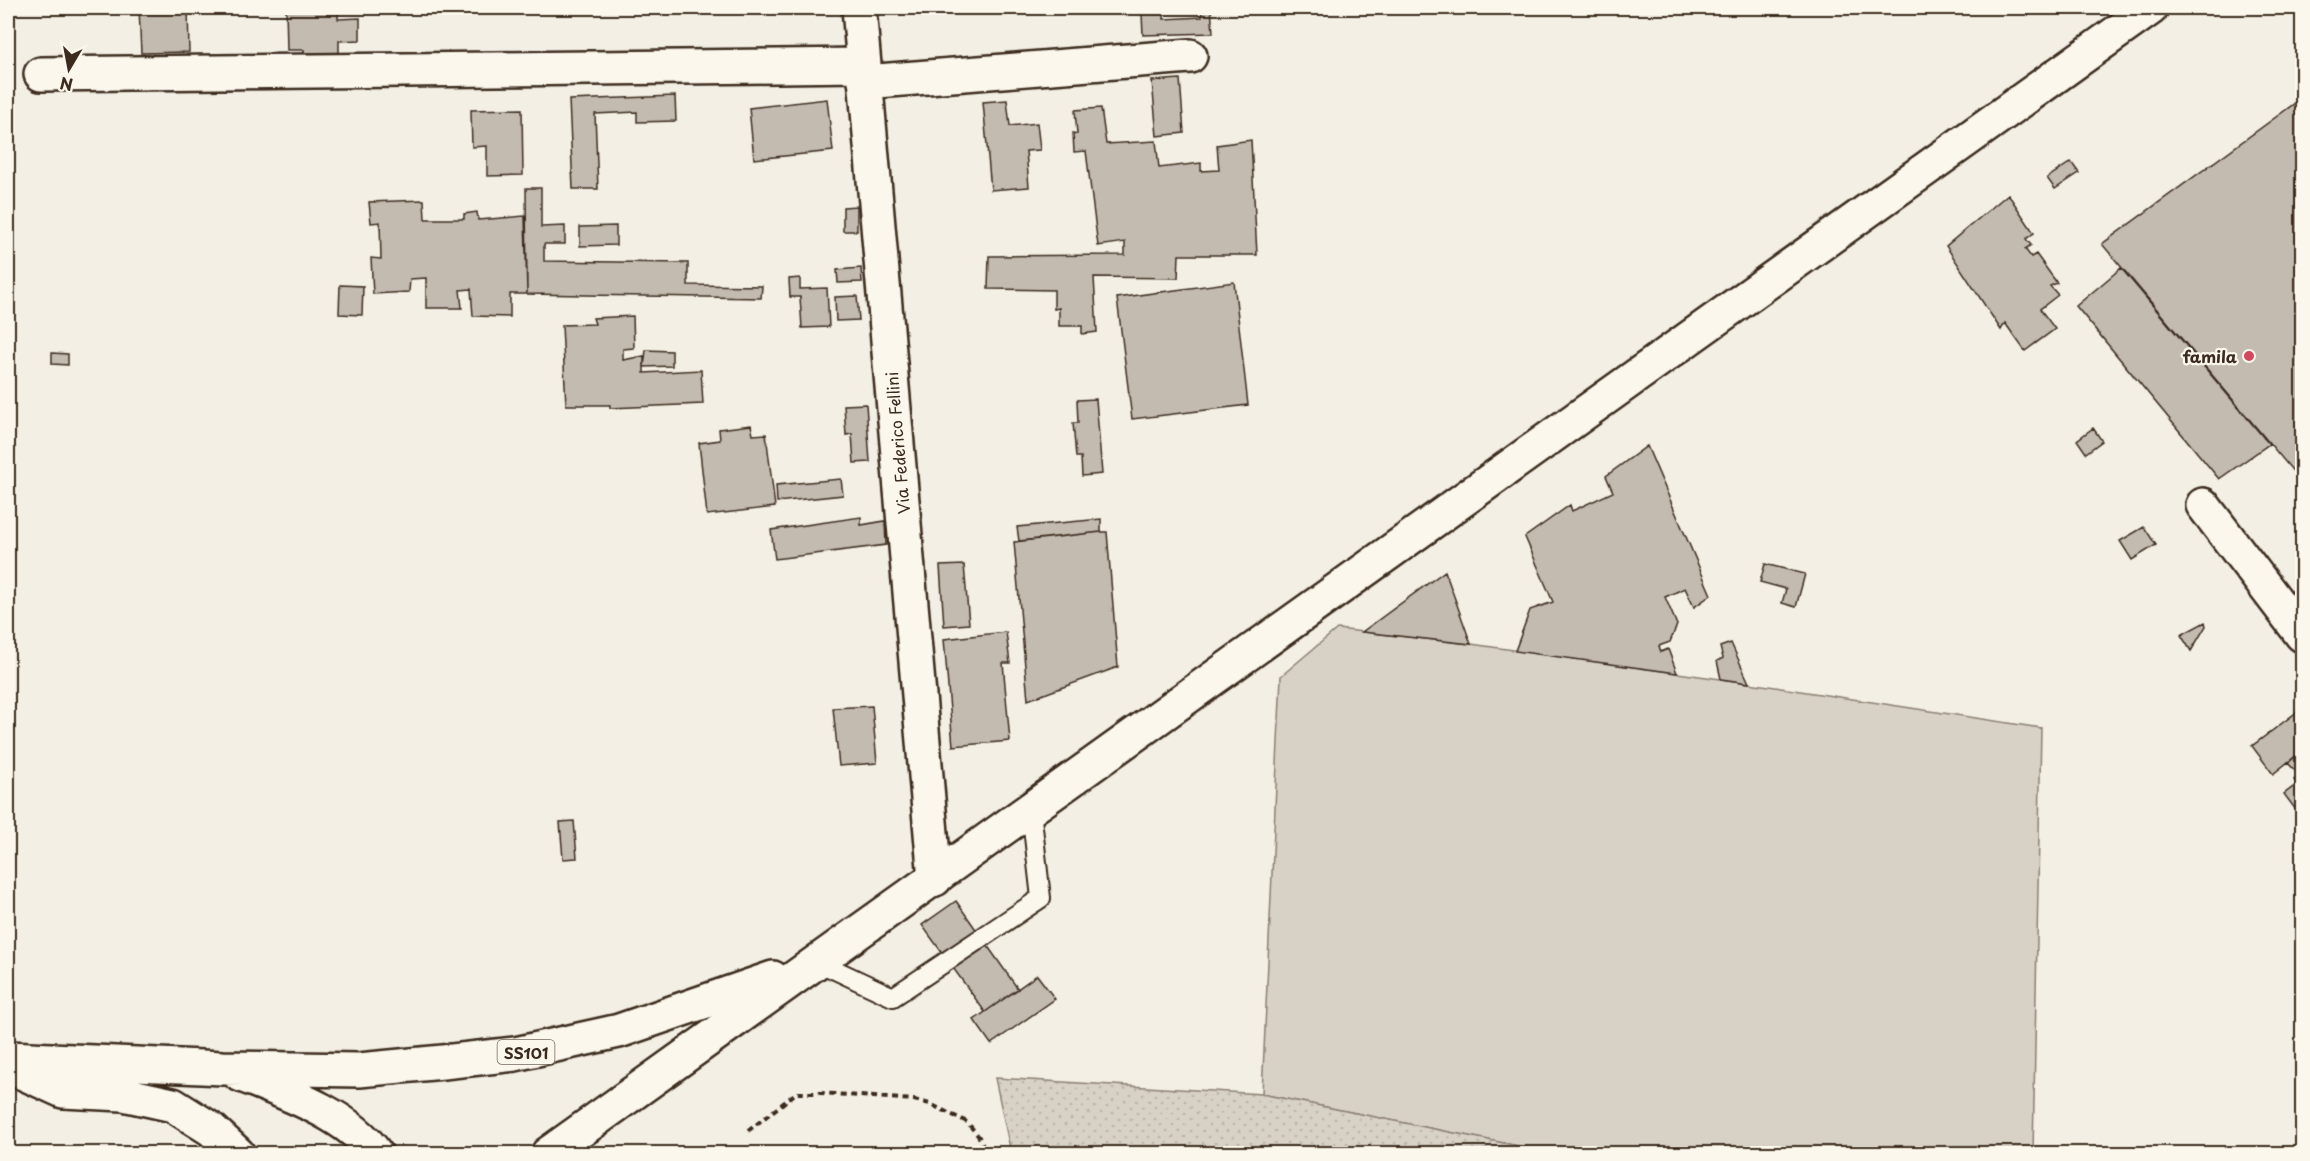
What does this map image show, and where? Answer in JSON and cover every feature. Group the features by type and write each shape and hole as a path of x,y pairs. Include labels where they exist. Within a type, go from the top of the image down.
{"main road":[{"name":"Via Federico Fellini","path":"859,8 935,879"},
{"path":"548,1154 2151,8"},
{"path":"41,74 864,74 1190,56"},
{"path":"2203,505 2302,635"},
{"name":"SS101","path":"8,1058 223,1068 359,1070 515,1054 619,1030 732,993 816,961"},
{"path":"8,1066 63,1091 123,1094 173,1105 211,1129 238,1154"},
{"path":"223,1068 321,1108 369,1143 376,1154"}],"lane":[{"path":"816,961 893,997 1041,898 1031,810"}],"path":[{"path":"748,1131 796,1093 914,1100 930,1104 967,1122 979,1137 986,1154"}],"shaded area":[{"path":"1337,629 1471,644 1749,683 2041,728 2033,1153 1553,1153 1262,1094 1281,676"},
{"path":"995,1078 1262,1094 1553,1153 1011,1153"}],"building":[{"path":"139,8 188,8 189,52 141,53"},
{"path":"286,8 338,8 338,19 360,18 360,40 339,41 339,57 305,61 304,50 287,50"},
{"path":"1201,8 1211,8 1213,33 1143,35 1142,14 1164,14 1164,19 1202,17"},
{"path":"1180,79 1184,133 1157,136 1152,81"},
{"path":"675,96 676,121 637,122 637,112 595,114 598,189 573,189 569,100"},
{"name":"famila","path":"2302,98 2302,482 2102,244"},
{"path":"827,99 833,151 754,159 749,108"},
{"path":"1007,100 1010,126 1037,123 1040,150 1026,151 1029,187 991,190 983,102"},
{"path":"1101,108 1106,144 1156,141 1159,168 1201,163 1201,171 1219,170 1217,145 1251,140 1257,255 1179,255 1178,278 1094,277 1097,332 1082,334 1082,326 1059,326 1059,308 1054,309 1054,290 988,289 989,256 1125,255 1125,242 1098,246 1086,151 1074,152 1073,133 1077,134 1075,110"},
{"path":"522,109 523,175 487,176 487,146 472,147 471,110"},
{"path":"2071,162 2079,173 2055,189 2047,178"},
{"path":"526,188 541,188 541,227 565,226 565,244 544,244 544,261 688,263 688,285 762,286 761,298 527,294"},
{"path":"2008,194 2034,233 2026,239 2031,245 2025,249 2031,257 2036,254 2057,283 2050,286 2058,295 2040,309 2055,329 2025,351 2005,323 2001,330 1946,246"},
{"path":"424,200 425,219 464,219 464,214 477,212 478,220 525,216 527,294 510,294 510,317 473,316 471,289 460,290 462,308 426,308 426,278 410,279 409,292 373,294 371,258 381,259 380,222 371,223 369,202"},
{"path":"857,206 857,231 843,231 843,207"},
{"path":"616,226 616,245 580,246 580,227"},
{"path":"861,268 862,282 838,283 837,270"},
{"path":"2121,268 2269,444 2219,479 2076,306"},
{"path":"800,278 800,289 827,288 829,327 802,328 800,297 790,297 789,279"},
{"path":"1234,282 1248,405 1132,419 1117,298"},
{"path":"340,285 363,286 362,315 339,314"},
{"path":"857,296 859,320 836,321 835,297"},
{"path":"633,316 634,348 623,349 623,360 644,356 644,373 701,370 703,404 610,408 610,405 566,405 562,325 595,324 593,318"},
{"path":"646,350 672,351 672,366 644,367"},
{"path":"52,353 68,354 68,365 52,364"},
{"path":"1096,399 1102,474 1082,476 1081,457 1076,457 1073,423 1078,423 1077,400"},
{"path":"866,404 870,462 854,463 852,434 846,435 844,405"},
{"path":"751,425 753,435 766,434 775,507 707,515 699,443 720,440 719,429"},
{"path":"2093,428 2102,441 2086,453 2077,440"},
{"path":"1647,446 1711,595 1694,607 1685,588 1665,597 1677,625 1670,642 1659,646 1661,652 1668,649 1677,673 1515,651 1530,610 1553,602 1525,537 1570,505 1572,511 1613,492 1606,476"},
{"path":"841,479 843,495 777,502 776,485"},
{"path":"861,517 861,525 885,521 886,545 775,559 771,530"},
{"path":"1101,519 1101,532 1019,541 1017,527"},
{"path":"2144,527 2156,545 2132,560 2120,541"},
{"path":"1107,532 1118,667 1028,700 1014,542"},
{"path":"1765,564 1805,574 1796,607 1782,603 1786,589 1760,582"},
{"path":"964,565 969,624 944,626 940,566"},
{"path":"1445,571 1471,644 1362,632"},
{"path":"2205,622 2206,626 2191,651 2181,635"},
{"path":"1006,632 1010,663 1003,663 1010,741 953,746 944,639"},
{"path":"1731,643 1749,683 1721,679 1717,661 1723,658 1720,647"},
{"path":"872,706 877,763 839,766 833,708"},
{"path":"2302,708 2302,751 2273,774 2252,746"},
{"path":"2302,751 2302,774 2300,776 2288,763"},
{"path":"2302,774 2302,818 2284,794 2297,784 2294,780"},
{"path":"574,821 577,858 563,859 560,822"},
{"path":"956,901 1018,989 985,1012 922,925"},
{"path":"1037,975 1055,999 991,1044 974,1020"}],"place":[{"name":"famila","path":"2249,356"}]}
